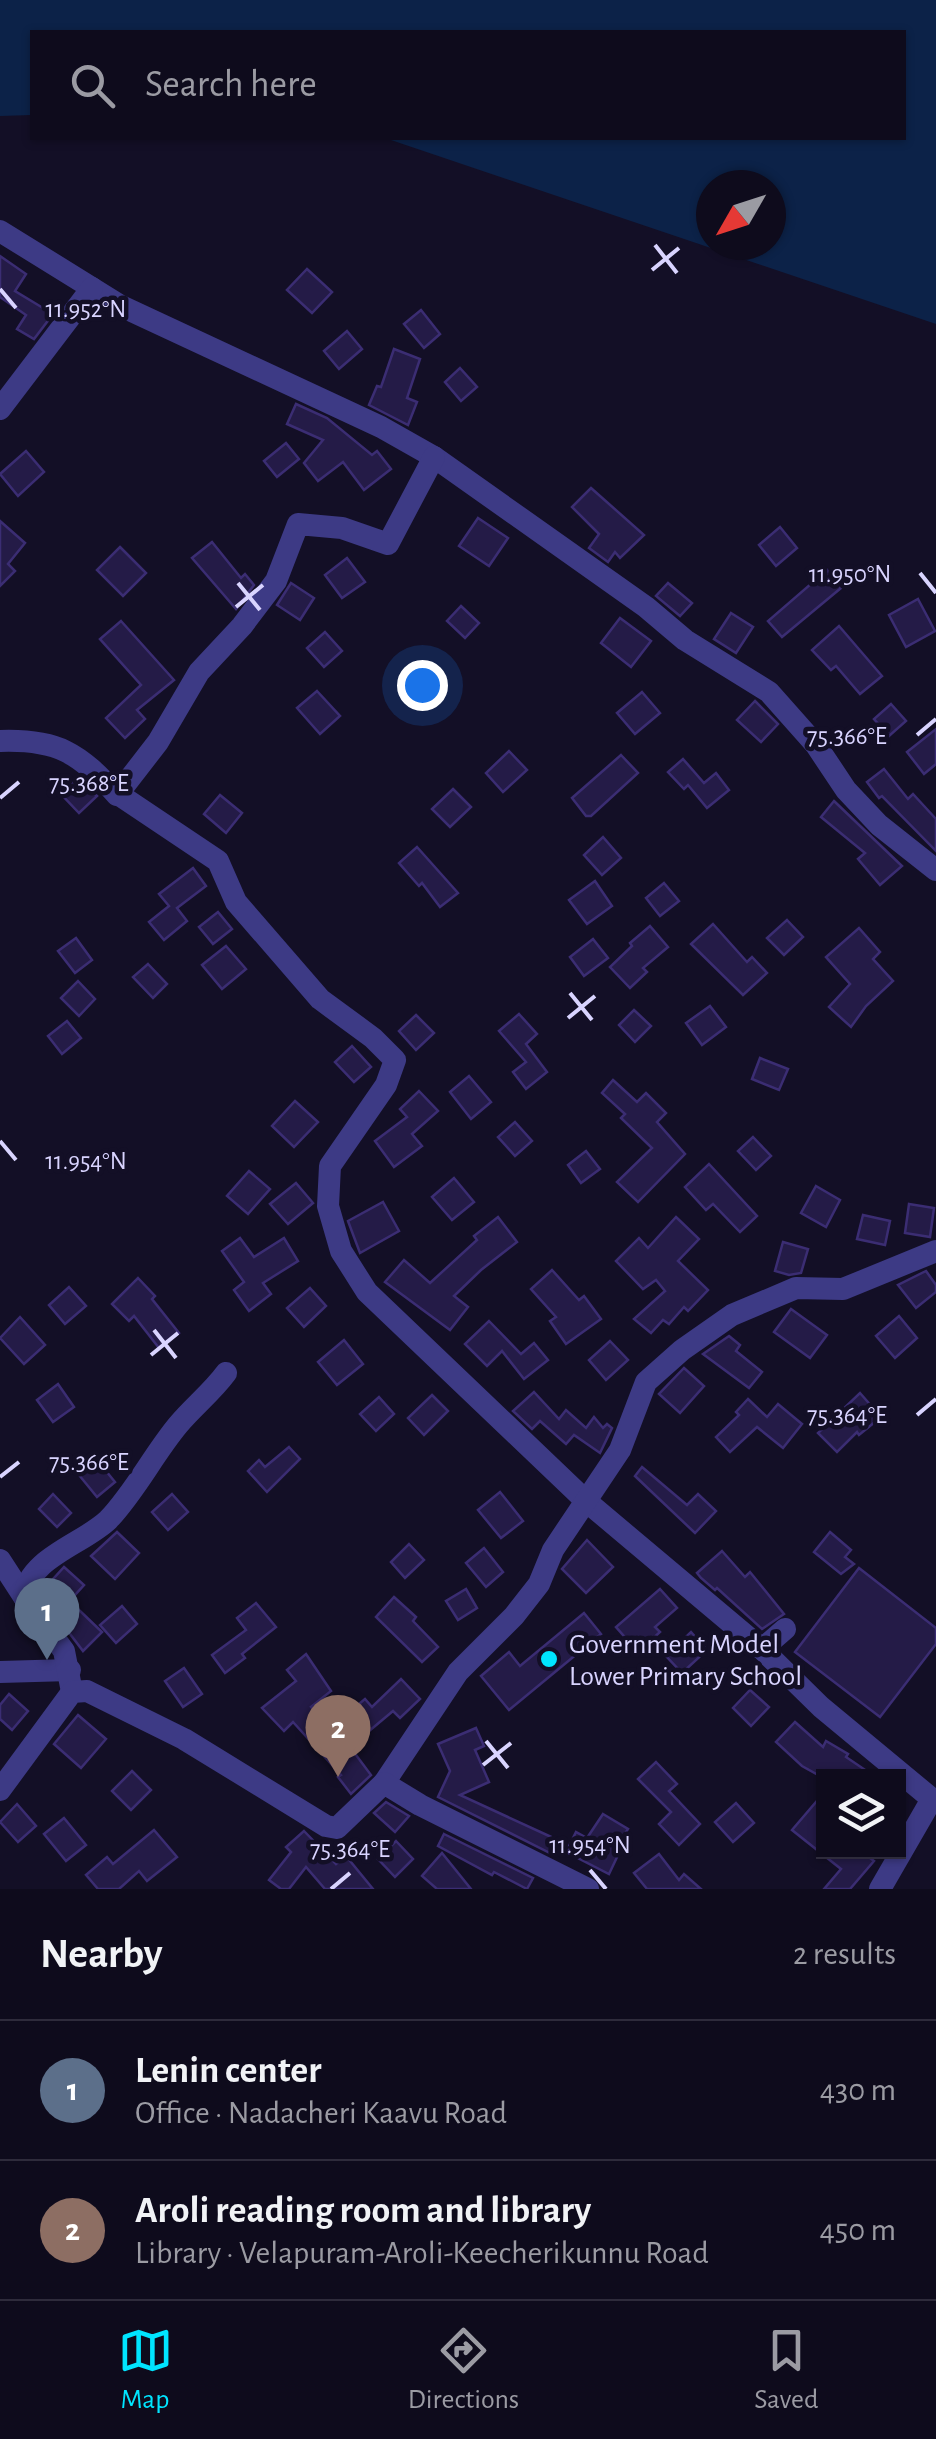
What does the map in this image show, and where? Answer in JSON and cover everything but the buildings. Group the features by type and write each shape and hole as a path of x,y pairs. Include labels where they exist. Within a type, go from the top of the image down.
{"street":[{"path":"0,232 120,306 381,427 434,456 646,607 684,640 769,692 816,745 846,790 879,825 936,870"},
{"path":"0,409 92,288"},
{"path":"118,794 158,742 199,672 242,626 276,581 298,524 342,528 388,544 434,456"},
{"path":"0,741 37,740 86,761 118,794 218,862 236,902 320,999 373,1038 395,1060 386,1085 330,1166 328,1206 342,1251 367,1292 586,1501 762,1649 821,1707 934,1800 880,1889"},
{"path":"0,1672 71,1681 184,1739 326,1826 337,1828 384,1783 458,1672 514,1616 539,1584 554,1550 620,1450 646,1382 712,1327 796,1288 843,1289 936,1251"},
{"path":"24,1596 25,1588 49,1558 66,1551 106,1521 179,1424 226,1373"},
{"path":"0,1560 64,1651 71,1681 0,1790"},
{"path":"762,1649 785,1630"},
{"path":"384,1783 588,1889"}],"water":[{"path":"0,0 936,0 936,324 746,260 786,260 786,170 696,170 696,243 391,140 906,140 906,30 30,30 30,115 0,116"}],"place":[{"name":"Government Model Lower Primary School","path":"549,1659"},
{"name":"Lenin center","path":"47,1660"},
{"name":"Aroli reading room and library","path":"338,1777"}]}
